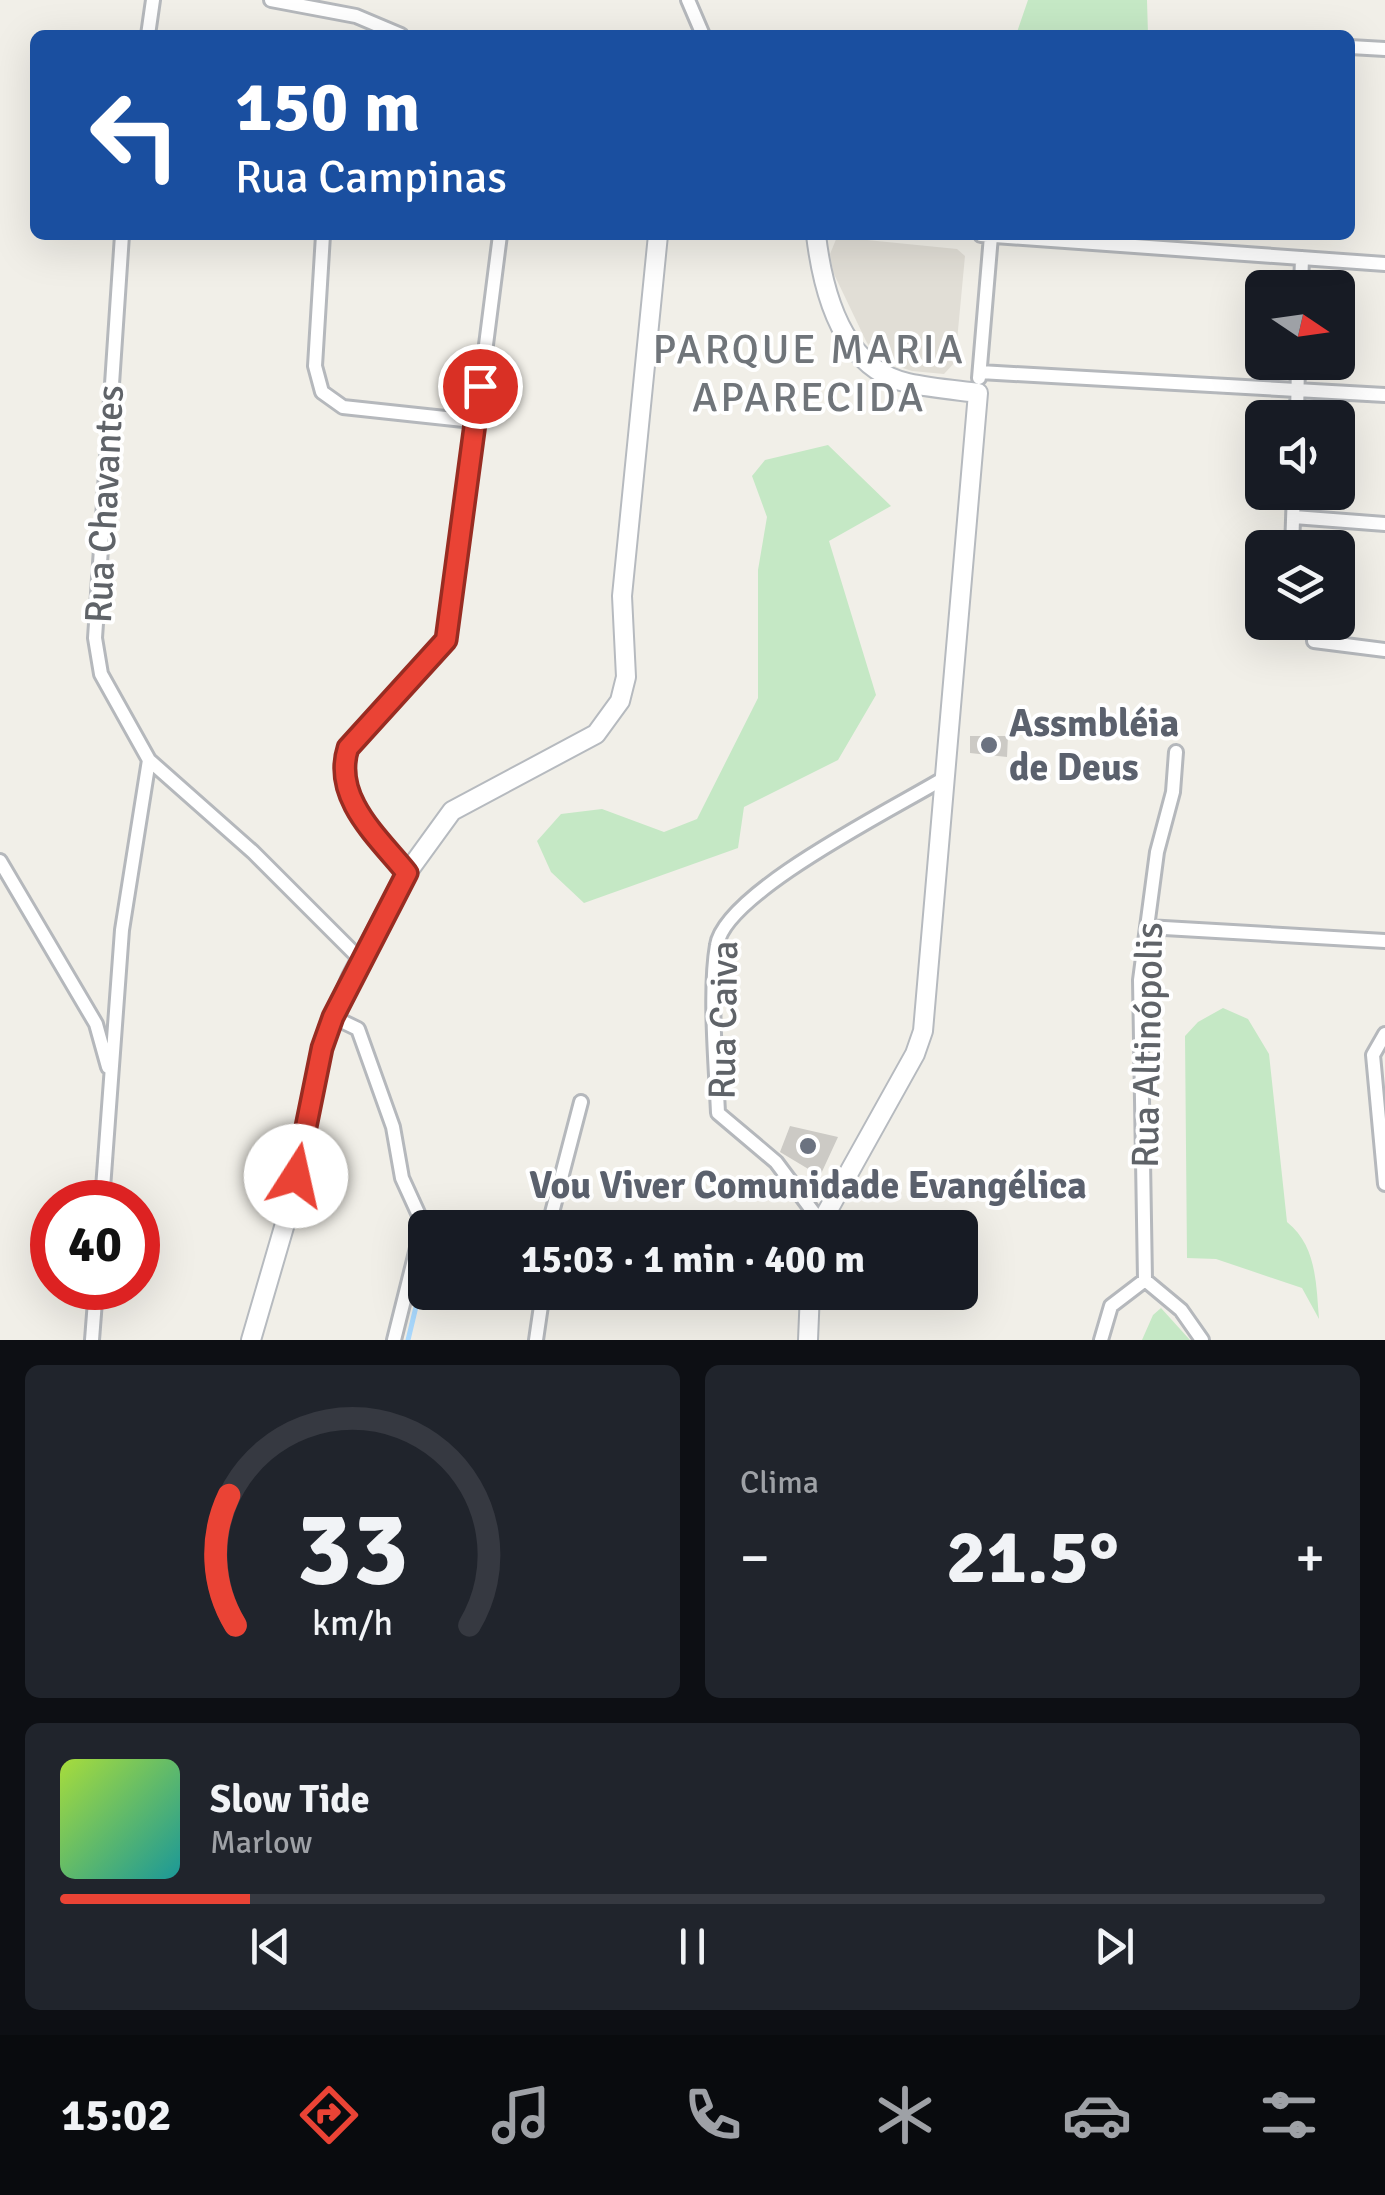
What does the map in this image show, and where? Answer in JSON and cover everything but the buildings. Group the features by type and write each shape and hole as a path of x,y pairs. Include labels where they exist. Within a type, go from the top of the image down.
{"street":[{"path":"149,30 153,0"},
{"path":"271,0 356,16 389,30"},
{"path":"688,0 700,30"},
{"path":"1355,47 1385,48"},
{"name":"Rua Chavantes","path":"122,240 95,638 102,674 148,760 253,852 360,959"},
{"path":"323,240 315,366 322,392 343,406 473,421"},
{"path":"407,873 350,798 344,760 348,748 446,640 499,240"},
{"path":"251,1340 291,1203 322,1048 360,959 407,873 452,811 564,755 596,734 612,716 626,677 622,596 658,240"},
{"path":"817,240 835,312 851,346 867,365 907,383 978,393"},
{"path":"827,1210 916,1054 923,1031 991,240"},
{"path":"1048,240 1385,264"},
{"path":"1302,258 1302,270"},
{"path":"980,372 1385,395"},
{"path":"1297,380 1297,400"},
{"path":"1293,530 1294,510"},
{"path":"1294,517 1385,524"},
{"path":"1314,641 1385,650"},
{"name":"Rua Altinópolis","path":"1144,1280 1140,980 1157,852 1173,792 1176,752"},
{"path":"104,1180 122,930 148,760"},
{"name":"Rua Caiva","path":"809,1210 776,1162 718,1113 716,944 732,912 762,889 946,777"},
{"path":"0,861 96,1024 111,1079"},
{"path":"1147,926 1385,940"},
{"path":"333,1017 358,1030 393,1127 402,1178 422,1224 394,1340"},
{"path":"1385,1034 1373,1055 1385,1184"},
{"path":"553,1210 582,1102"},
{"path":"1101,1340 1111,1306 1144,1280 1181,1310 1202,1340"},
{"path":"92,1340 94,1310"},
{"path":"536,1340 540,1310"},
{"path":"808,1340 809,1310"}],"shaded area":[{"path":"836,240 867,240 957,249 965,256 955,362 944,374 912,371 884,362 867,343 833,272 830,254"}],"green space":[{"path":"1028,0 1147,0 1148,30 1018,30"},
{"path":"828,445 891,506 829,541 876,695 838,760 744,807 738,848 584,903 551,872 537,841 561,814 602,809 664,832 697,819 758,698 758,570 767,517 752,476 765,460"},
{"path":"1223,1008 1248,1019 1269,1054 1287,1222 1310,1254 1319,1319 1302,1288 1216,1259 1187,1258 1185,1036 1198,1022"},
{"path":"1161,1308 1190,1340 1142,1340 1153,1315"}],"waterway":[{"path":"408,1340 415,1310"}],"place":[{"name":"Assmbléia de Deus","path":"989,745"},
{"name":"Vou Viver Comunidade Evangélica","path":"808,1146"}],"district":[{"name":"PARQUE MARIA APARECIDA","path":"809,372"}],"route":[{"path":"296,1176 322,1048 333,1017 407,873 350,798 342,772 344,760 348,748 446,640 480,386"}]}
